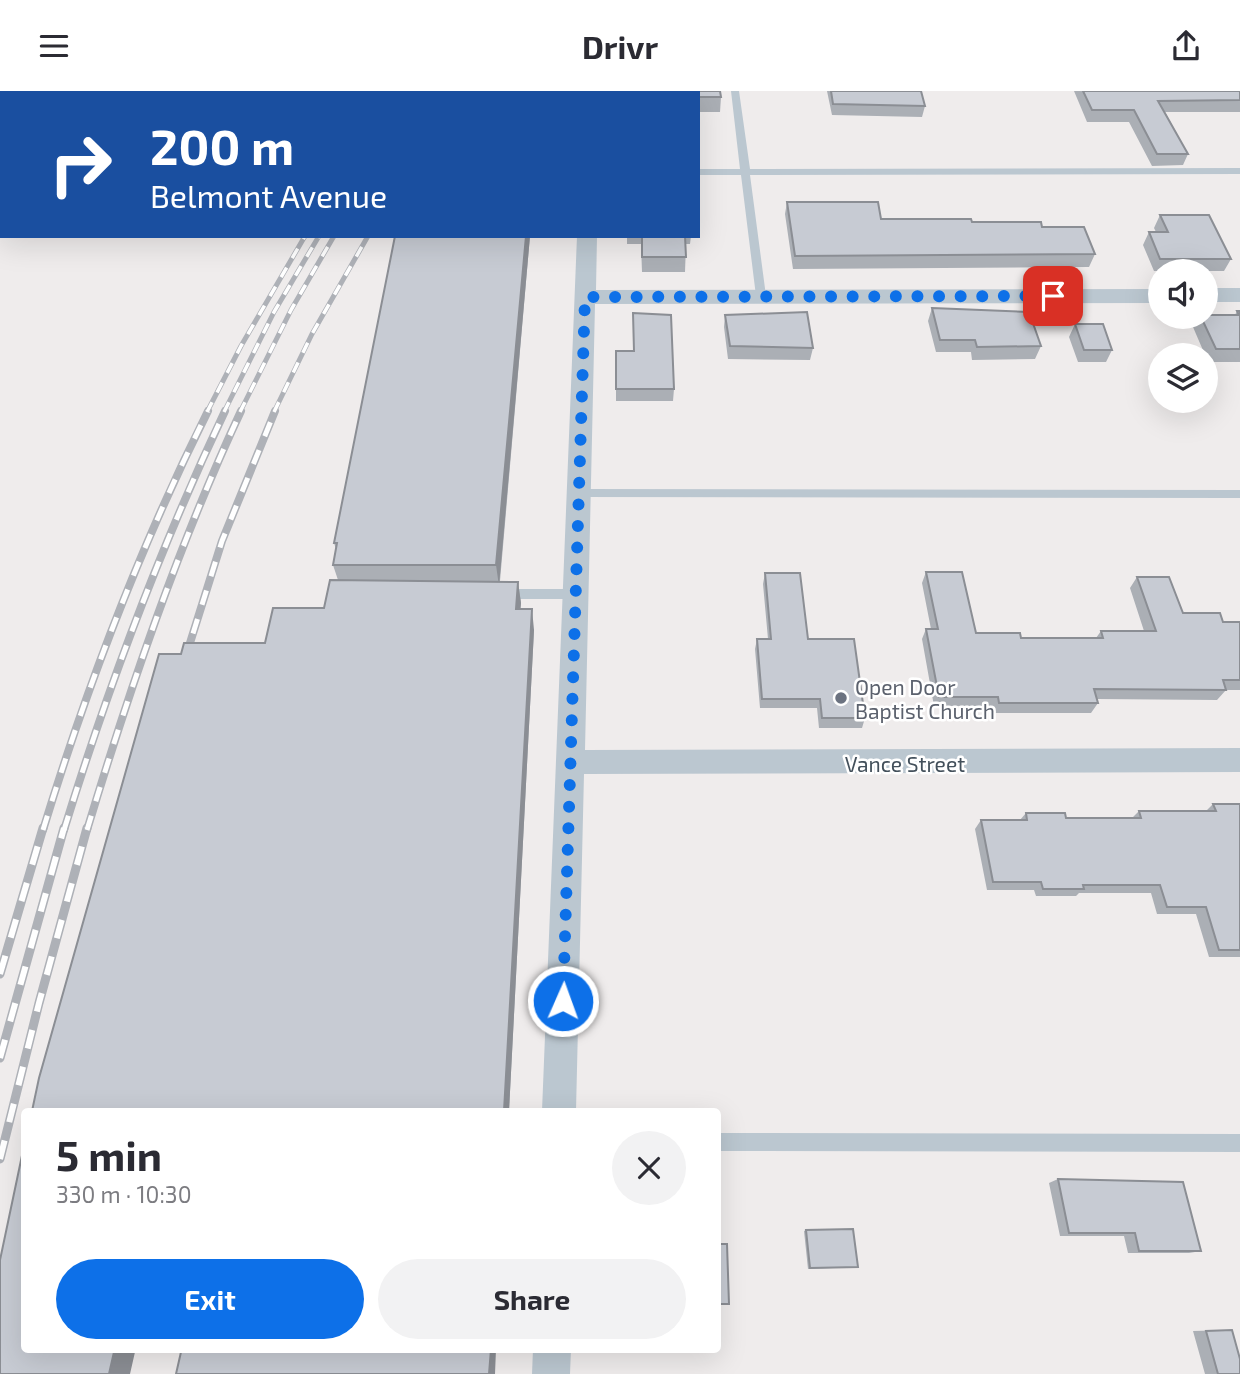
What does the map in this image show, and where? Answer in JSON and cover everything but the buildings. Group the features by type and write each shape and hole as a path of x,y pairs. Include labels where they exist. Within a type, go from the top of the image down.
{"street":[{"path":"559,1108 587,238"},
{"path":"1218,295 1240,295"},
{"path":"585,297 1148,296"},
{"name":"Vance Street","path":"570,762 1240,761"},
{"path":"551,1374 552,1353"}],"lane":[{"path":"735,91 761,296"},
{"path":"700,171 1240,171"},
{"path":"579,493 1240,493"},
{"path":"490,594 576,594"},
{"path":"721,1142 1240,1143"}],"railway":[{"path":"207,412 241,346 304,238"},
{"path":"224,412 274,312 318,238"},
{"path":"240,412 291,310 333,238"},
{"path":"274,412 312,334 367,238"},
{"path":"43,830 117,617 160,513 208,411"},
{"path":"64,830 137,617 179,513 225,411"},
{"path":"87,830 120,724 176,565 241,411"},
{"path":"184,662 222,541 275,411"},
{"path":"0,974 43,828"},
{"path":"0,1058 64,828"},
{"path":"0,1159 87,828"}],"place":[{"name":"Open Door Baptist Church","path":"841,698"}],"route":[{"path":"563,1001 585,297 1053,296"}]}
